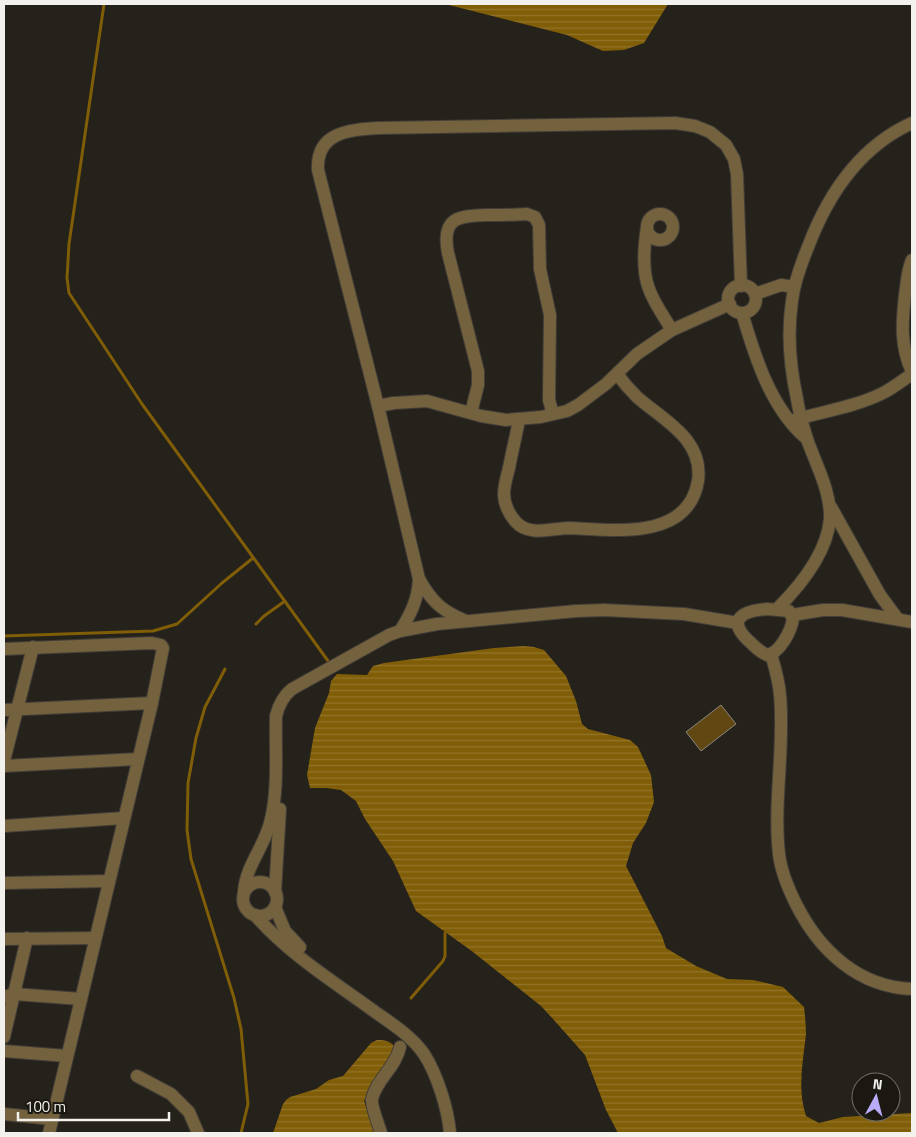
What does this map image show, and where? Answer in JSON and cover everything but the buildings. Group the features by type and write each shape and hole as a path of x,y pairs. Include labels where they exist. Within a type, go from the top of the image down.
{"street":[{"path":"466,621 448,614 432,600 419,579 378,406 318,170 319,156 322,148 332,138 346,131 378,128 675,123 702,128 720,139 726,146 736,167 741,286"},
{"path":"795,420 790,316 794,287 806,250 829,201 849,171 880,142 912,123"},
{"path":"471,413 478,385 478,371 448,254 446,242 449,226 455,219 465,216 527,214 535,217 539,225 540,269 550,315 549,400 553,414"},
{"path":"645,252 651,244 668,238 672,233 673,224 670,218 662,214 650,218 647,227 645,252 648,287 672,330"},
{"path":"647,227 650,236 659,240"},
{"path":"795,420 843,408 872,398 889,390 912,373 902,337 908,273 912,260"},
{"path":"755,294 781,285 794,287"},
{"path":"741,286 751,288 755,294 756,301 748,311 742,313 735,311 730,304 730,293 735,288 741,286"},
{"path":"378,406 394,402 427,401 500,419 519,420 572,409 617,374 637,354 672,330 730,304"},
{"path":"742,313 763,372 807,439 829,505 880,595 897,618"},
{"path":"519,420 504,495 511,515 522,527 532,530 568,528 628,530 652,527 668,522 680,513 694,494 698,472 696,457 686,437 638,397 617,374"},
{"path":"777,609 800,584 820,551 828,530 829,505"},
{"path":"400,631 415,604 419,579"},
{"path":"777,609 788,611 792,615 793,619 790,629 776,652 772,654 762,653 745,638 738,627 738,623 744,614 749,611 777,609"},
{"path":"450,1133 436,1078 420,1048 400,1030 303,959 275,936 255,916 248,912 244,906 243,898 248,870 265,840 272,815 278,710 286,693 298,684 316,676 340,661 400,631 466,621 604,610 684,614 738,623"},
{"path":"792,615 824,610 842,610 912,622"},
{"path":"4,648 152,643 161,645 162,652 152,703 49,1133"},
{"path":"4,761 33,647"},
{"path":"772,654 780,694 778,841 782,868 789,890 812,932 836,960 872,980 912,989"},
{"path":"255,916 266,915 275,907 277,900 275,892 286,708 294,695 316,676"},
{"path":"4,710 152,703"},
{"path":"4,766 138,759"},
{"path":"4,826 124,818"},
{"path":"4,883 109,881"},
{"path":"244,891 250,885 260,882 268,884 275,892"},
{"path":"275,907 281,925 295,943 409,1028 429,1049 442,1073 456,1121 457,1133"},
{"path":"4,1037 9,996 27,938"},
{"path":"4,939 95,938"},
{"path":"9,996 81,999"},
{"path":"381,1133 372,1100 376,1090 398,1057 400,1047"},
{"path":"4,1051 67,1056"},
{"path":"137,1076 171,1094 189,1112 198,1133"},
{"path":"4,1114 52,1120"}],"shaded area":[{"path":"445,4 668,4 644,43 624,50 603,51 567,35"},
{"path":"524,646 544,650 566,676 576,701 582,724 588,729 630,740 638,747 651,775 654,802 646,823 633,843 626,866 662,936 666,948 696,966 727,979 753,980 783,987 804,1007 806,1034 801,1085 806,1116 819,1123 851,1117 851,1122 901,1122 901,1114 912,1113 912,1133 618,1133 606,1110 585,1055 553,1019 541,1006 473,952 416,911 393,861 365,819 356,801 341,790 310,788 307,775 315,728 329,693 331,681 337,674 367,675 373,666 384,663 494,648"},
{"path":"377,1040 391,1043 396,1050 364,1101 376,1133 273,1133 286,1100 316,1089 329,1080 343,1076 371,1043"}],"waterway":[{"path":"104,4 69,244 67,278 69,293 142,404 331,665"},
{"path":"4,636 153,631 177,624 253,558"},
{"path":"256,624 285,601"},
{"path":"225,669 205,707 196,738 188,783 187,830 191,859 234,998 241,1029 248,1104 241,1133"},
{"path":"411,998 443,961 445,956 445,933"}]}
